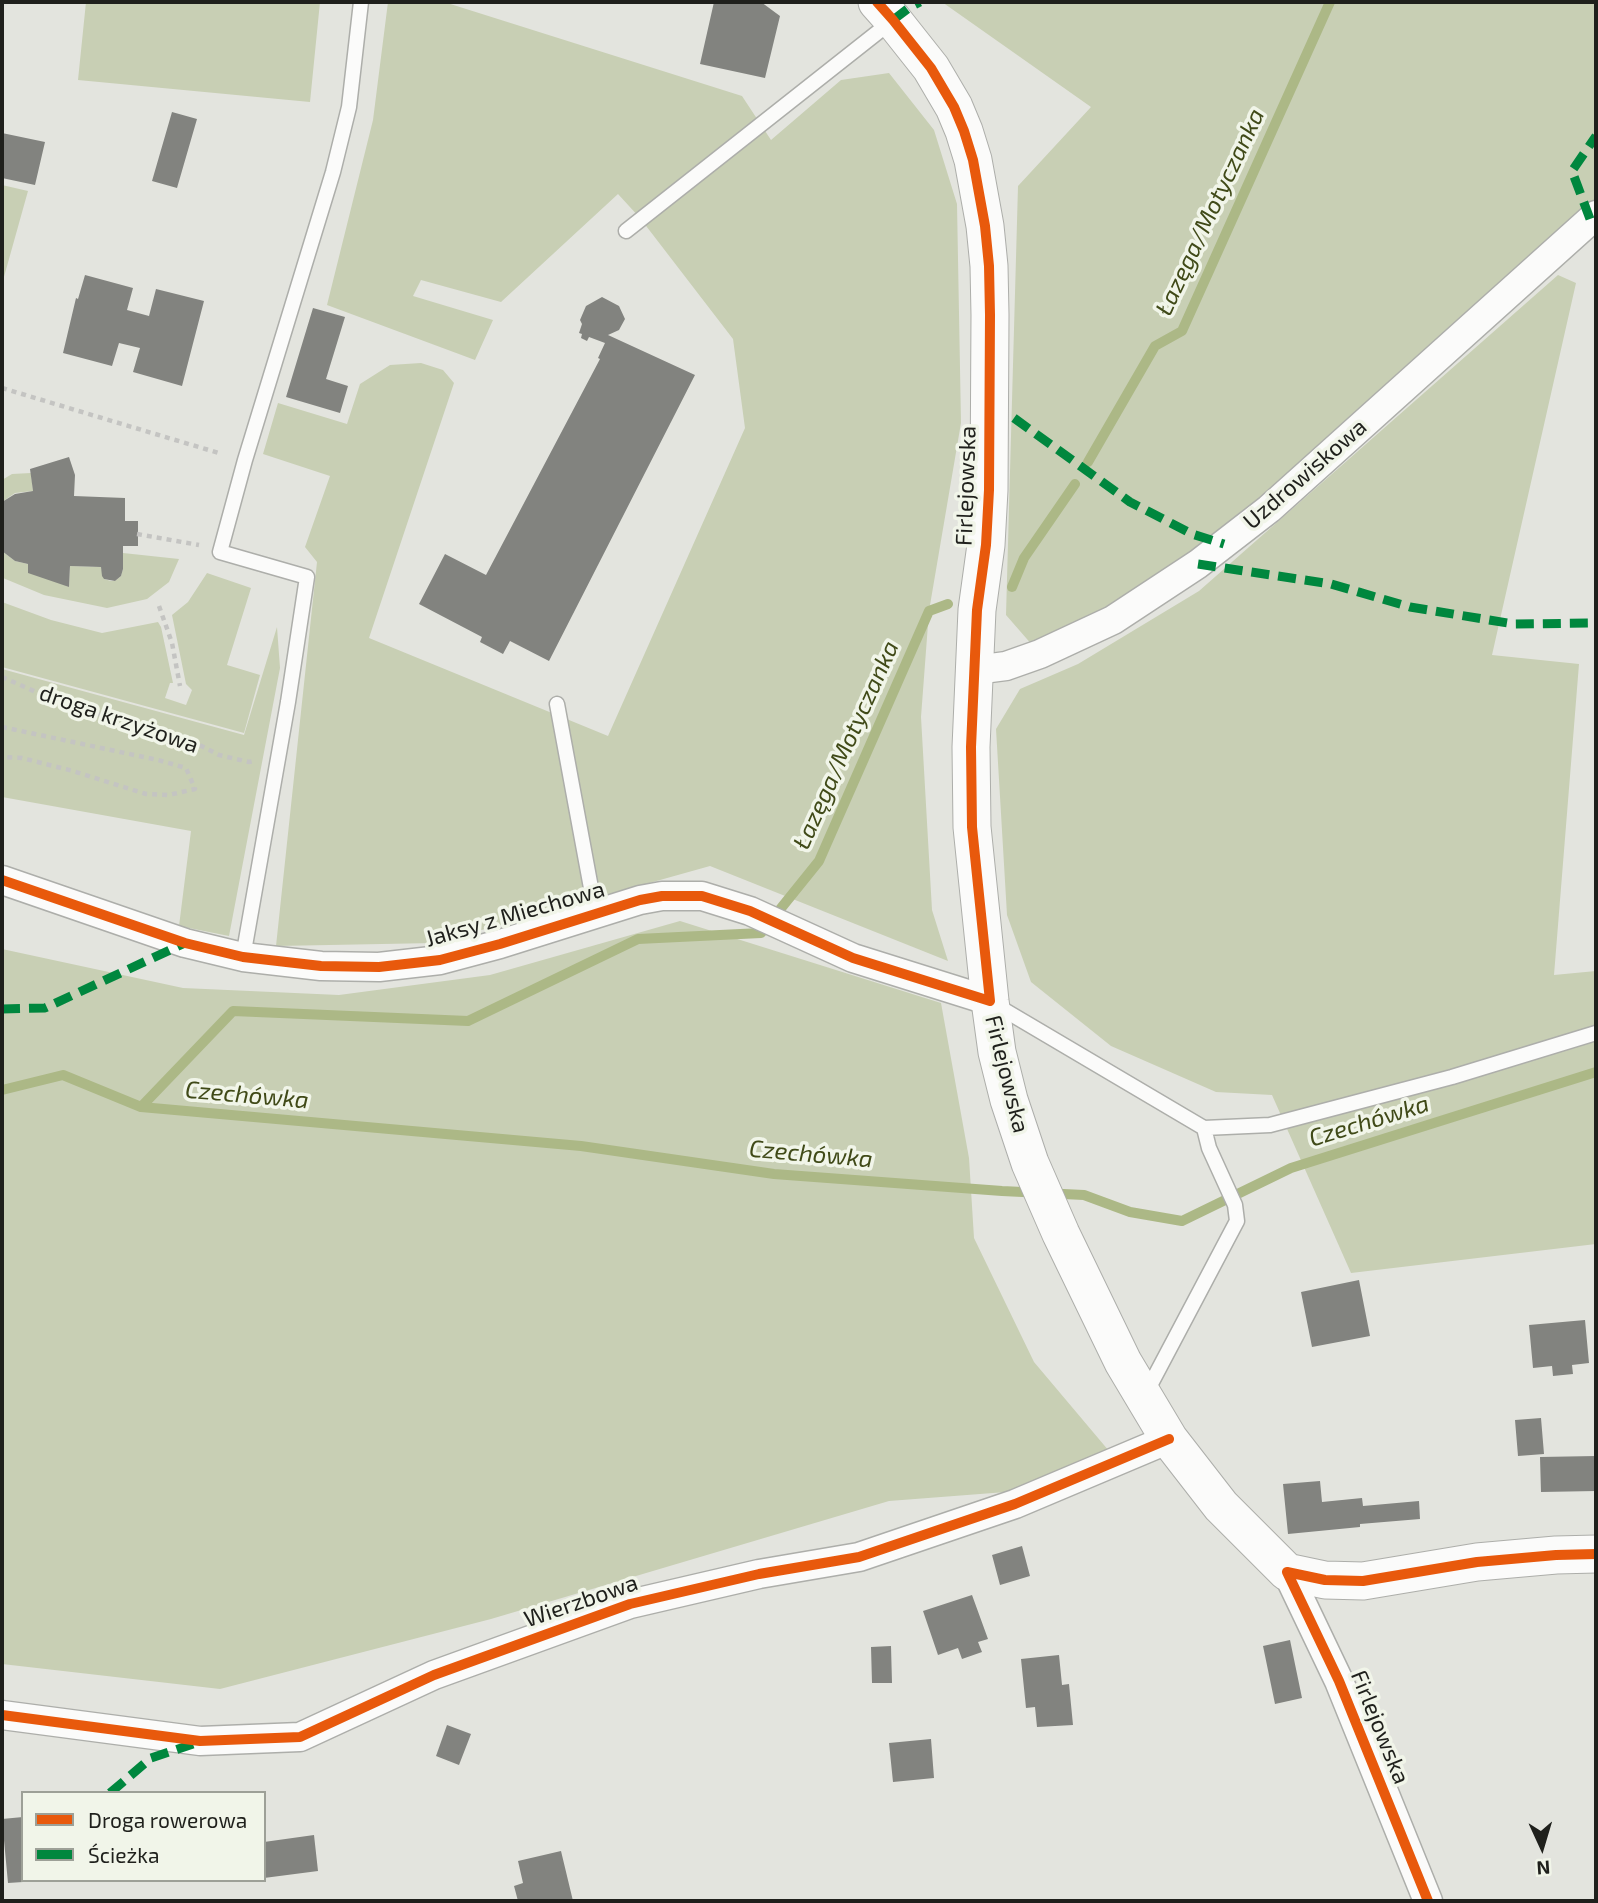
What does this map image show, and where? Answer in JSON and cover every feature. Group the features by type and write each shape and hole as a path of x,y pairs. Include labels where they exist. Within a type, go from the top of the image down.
{"street":[{"name":"Firlejowska","path":"885,11 931,68 954,107 972,160 985,226 990,316 989,490 986,545 977,610 971,747 972,827 990,1001 997,1052 1009,1100 1030,1163 1123,1362 1169,1440 1221,1506 1287,1572 1339,1681 1428,1901"},
{"name":"Uzdrowiskowa","path":"975,670 1006,666 1040,654 1113,620 1198,564 1269,509 1596,215"},
{"name":"Jaksy z Miechowa","path":"2,880 185,943 243,957 321,966 379,967 440,960 640,900 662,896 702,896 750,911 853,958 990,1001"},
{"name":"Wierzbowa","path":"2,1715 200,1741 300,1737 434,1675 630,1604 759,1574 859,1557 1015,1504 1169,1440"},
{"path":"1287,1572 1325,1580 1363,1581 1476,1562 1596,1554"}],"lane":[{"path":"243,957 307,577 219,552 343,133 349,107 361,2"},
{"path":"626,231 885,11"},
{"path":"557,704 596,915"},
{"path":"990,1001 1204,1128 1269,1125 1452,1077 1596,1033"},
{"path":"1145,1396 1237,1221 1235,1205 1209,1148 1204,1128"}],"path":[{"path":"2,388 245,460"},
{"path":"137,534 199,545 219,552"},
{"path":"159,606 172,643 180,685"}],"green space":[{"path":"86,2 320,2 310,102 78,80"},
{"path":"388,2 444,2 742,96 771,140 841,80 889,73 934,130 957,204 961,423 929,611 921,717 932,910 948,961 710,866 435,943 276,946 317,562 305,547 330,476 263,454 278,403 347,424 360,384 390,365 421,363 443,370 454,383 369,638 608,736 745,428 733,339 640,218 618,194 501,302 421,280 413,296 493,320 475,360 327,305 373,120"},
{"path":"942,2 1596,2 1596,215 1269,509 1040,654 1006,615 1018,186 1091,107"},
{"path":"2,185 28,191 2,284"},
{"path":"1558,275 1576,283 1492,655 1579,664 1554,975 1596,971 1596,1244 1351,1273 1272,1095 1216,1092 1111,1046 1031,982 1007,915 996,729 1020,689 1078,664 1199,591"},
{"path":"31,473 33,491 15,493 2,502 2,480 12,474"},
{"path":"2,551 15,561 28,564 69,587 70,566 101,567 104,579 115,581 121,576 123,569 123,553 179,559 169,582 147,599 107,608 44,595 3,578"},
{"path":"207,573 251,588 227,665 260,675 244,733 2,667 2,602 51,620 102,633 158,622 173,683 170,683 165,698 186,705 192,690 186,684 172,615 188,602"},
{"path":"277,627 280,668 229,936 179,926 191,831 2,797 2,669 244,735"},
{"path":"680,921 941,1003 969,1158 974,1238 1034,1362 1109,1451 1006,1492 889,1501 491,1619 220,1689 2,1664 2,949 183,988 339,995 490,975"}],"building":[{"path":"714,2 761,2 780,16 765,78 700,64"},
{"path":"172,112 197,119 177,188 152,181"},
{"path":"2,133 45,142 35,185 2,178"},
{"path":"85,275 133,288 127,310 149,316 156,289 204,301 182,386 133,372 140,348 119,343 112,366 63,353 76,298 78,299"},
{"path":"602,297 619,306 625,319 619,330 608,335 695,375 549,661 510,641 503,654 480,642 482,637 419,604 445,554 486,575 600,359 598,358 605,343 589,337 587,341 581,338 582,334 579,333 582,324 580,320 586,306"},
{"path":"313,308 345,317 326,379 348,386 340,413 286,397"},
{"path":"69,457 75,475 74,496 125,498 125,521 138,521 138,546 123,546 123,569 121,576 115,581 104,579 101,567 70,566 69,587 28,573 28,564 15,561 2,551 2,502 15,494 33,491 30,469"},
{"path":"1359,1280 1370,1336 1312,1347 1301,1292"},
{"path":"1585,1320 1589,1363 1572,1365 1573,1374 1553,1376 1552,1366 1533,1368 1529,1325"},
{"path":"1541,1418 1544,1454 1518,1456 1515,1420"},
{"path":"1596,1456 1596,1491 1541,1492 1540,1457"},
{"path":"1320,1481 1322,1502 1362,1498 1363,1506 1419,1501 1420,1519 1288,1534 1283,1484"},
{"path":"1022,1546 1030,1576 1000,1585 992,1555"},
{"path":"972,1595 988,1639 978,1642 982,1652 962,1659 958,1648 938,1655 923,1611"},
{"path":"1290,1640 1302,1698 1275,1704 1263,1646"},
{"path":"891,1646 892,1683 872,1683 871,1647"},
{"path":"1059,1655 1062,1685 1069,1684 1073,1725 1037,1727 1035,1707 1026,1708 1021,1659"},
{"path":"447,1725 471,1734 459,1765 436,1756"},
{"path":"931,1739 934,1778 893,1782 889,1743"},
{"path":"21,1817 23,1882 8,1883 2,1819"},
{"path":"314,1835 318,1871 266,1878 266,1842"},
{"path":"561,1851 573,1901 518,1901 514,1886 523,1883 518,1861"}],"waterway":[{"name":"Łazęga/Motyczanka","path":"1088,462 1155,346 1182,331 1330,2"},
{"name":"Łazęga/Motyczanka","path":"1012,587 1024,558 1075,484"},
{"name":"Łazęga/Motyczanka","path":"141,1107 233,1011 468,1021 638,939 761,933 819,861 929,611 948,604"},
{"name":"Czechówka","path":"2,1090 63,1075 141,1107 581,1146 774,1174 1084,1195 1130,1212 1182,1221 1291,1168 1596,1072"}],"marked path":[{"path":"893,20 920,2"},
{"path":"1590,219 1572,171 1596,136"},
{"path":"1014,418 1130,502 1192,534 1224,544"},
{"path":"1198,564 1331,584 1410,607 1514,624 1596,623"},
{"path":"2,1009 45,1008 185,943"},
{"path":"112,1791 151,1758 193,1744"}],"cycle path":[{"path":"2,880 185,943 243,957 321,966 379,967 440,960 640,900 662,896 702,896 750,911 853,958 990,1001 972,827 971,747 977,610 986,545 989,490 990,315 985,226 973,160 954,107 931,68 877,2"},
{"path":"2,1715 200,1741 300,1737 434,1675 630,1604 759,1574 859,1557 1015,1504 1169,1439"},
{"path":"1287,1572 1325,1580 1363,1581 1477,1562 1596,1554"},
{"path":"1287,1572 1339,1681 1428,1901"}]}
